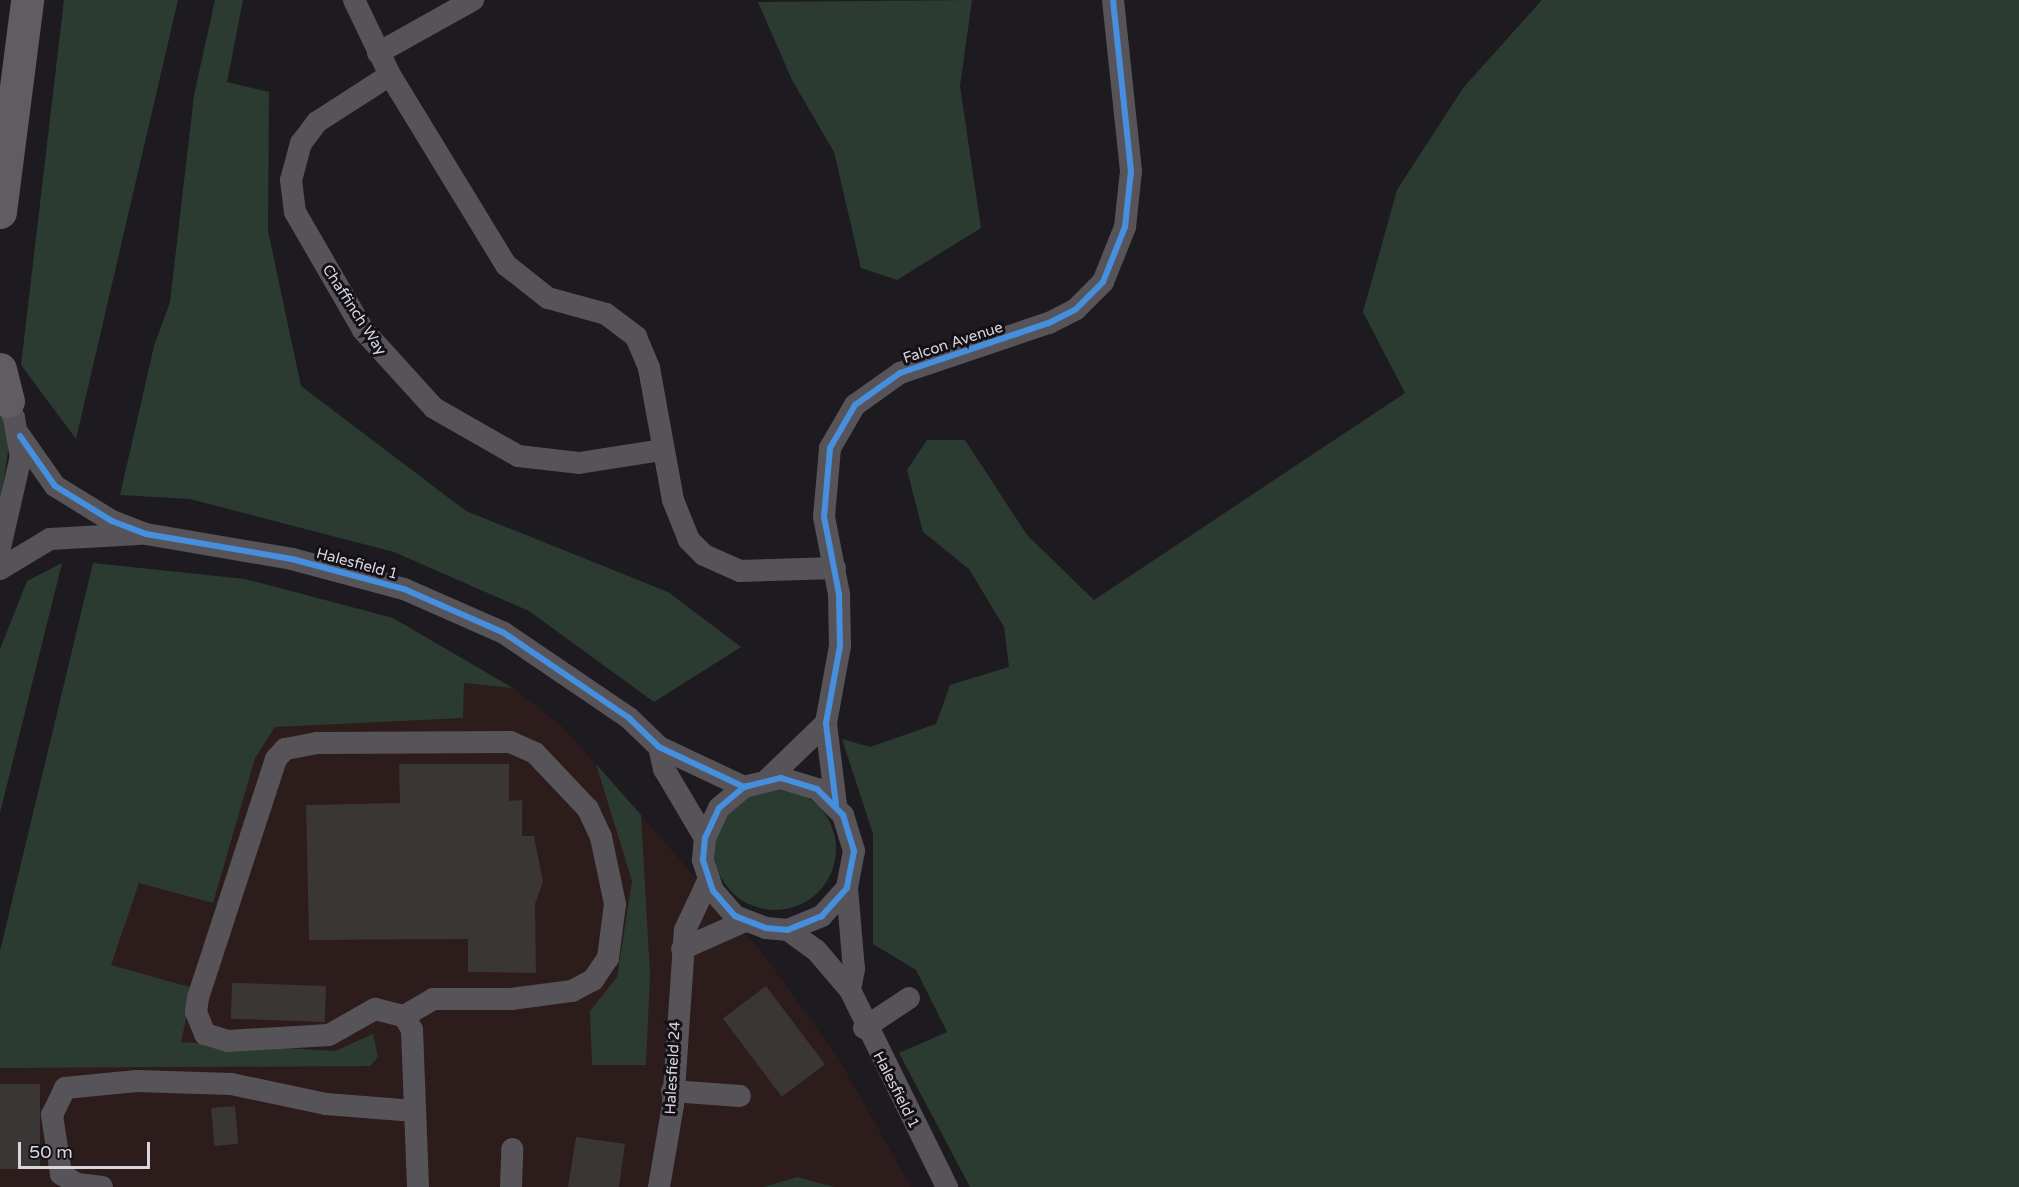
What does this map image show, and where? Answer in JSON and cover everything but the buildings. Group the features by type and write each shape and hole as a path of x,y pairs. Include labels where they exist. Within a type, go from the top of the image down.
{"highway":[{"path":"0,212 27,0"},
{"path":"0,369 4,396"}],"street":[{"path":"354,0 390,75 506,266 540,293 606,314 636,337 649,368 662,450 679,521 704,555 740,572 767,574 835,568"},
{"path":"378,53 472,0"},
{"name":"Falcon Avenue","path":"836,805 826,723 840,646 835,568 824,517 825,464 855,405 900,373 1063,317 1103,282 1125,227 1131,171 1113,0"},
{"name":"Chaffinch Way","path":"390,75 317,122 301,143 291,180 295,212 363,330 434,408 518,456 579,463 662,450"},
{"path":"0,548 19,476 20,436 4,396"},
{"name":"Halesfield 1","path":"20,436 42,472 69,498 93,512 146,534"},
{"name":"Halesfield 1","path":"0,569 35,544 77,537 146,534 292,559 404,589 504,633 629,717 658,747 744,787"},
{"path":"768,779 826,723"},
{"path":"404,1016 433,999 511,999 572,991 593,980 608,958 615,904 601,837 588,809 536,753 510,742 316,743 285,749 276,759 198,998 199,1024 212,1039 306,1039 329,1035 375,1009 404,1016 412,1030 418,1187"},
{"name":"Halesfield 1","path":"658,747 664,769 705,838 708,881 719,900 745,921 788,930 816,950 850,990 864,1028 946,1187"},
{"name":"Halesfield 1","path":"705,838 719,808 744,787 768,779 805,784 836,805 849,827 854,851 847,888 855,969 850,990"},
{"name":"Halesfield 24","path":"659,1187 672,1091 682,949 708,881"},
{"path":"788,930 822,916 847,888"},
{"path":"682,949 745,921"},
{"path":"864,1028 909,998"},
{"path":"102,1187 77,1184 61,1174 52,1115 65,1088 136,1081 231,1084 326,1104 415,1112"},
{"path":"672,1091 740,1096"},
{"path":"510,1187 512,1149"}],"shaded area":[{"path":"245,579 393,618 513,688 563,727 764,955 839,1059 911,1187 0,1187 0,1029"}],"green space":[{"path":"64,0 178,0 76,439 21,365"},
{"path":"215,0 243,0 227,82 269,92 268,231 301,386 466,511 668,592 741,647 654,702 529,611 394,552 190,499 120,495 154,346 170,302 194,95"},
{"path":"972,0 960,86 981,228 897,280 861,268 834,152 792,80 758,2"},
{"path":"1542,0 2019,0 2019,1187 970,1187 899,1053 947,1032 916,970 873,944 873,834 842,739 870,747 936,724 950,685 1009,667 1004,627 969,569 923,532 907,470 927,440 965,440 1027,535 1094,600 1405,393 1363,312 1397,190 1463,88"},
{"path":"0,406 11,430 0,508"},
{"path":"62,563 0,813 0,649 27,581"},
{"path":"93,563 245,579 393,618 513,688 464,683 463,718 275,727 255,758 213,903 139,883 111,965 193,988 181,1042 335,1051 373,1034 378,1057 370,1066 0,1068 0,951"},
{"path":"596,764 641,815 650,974 646,1065 592,1065 590,1011 617,977 632,881"},
{"path":"775,788 798,792 818,806 832,826 836,849 832,872 818,892 798,906 775,910 752,906 732,892 718,872 714,849 718,826 732,806 752,792"},
{"path":"797,1177 834,1187 764,1187"}],"cycle path":[{"path":"836,805 826,723 840,646 839,594 824,517 830,448 855,405 900,373 1049,323 1076,309 1103,282 1125,227 1131,171 1113,0"},
{"path":"20,436 55,486 112,521 146,534 292,559 404,589 504,633 629,718 659,747 744,787 781,778 817,789 843,815 854,851 847,888 822,916 788,930 766,928 735,916 713,891 703,860 705,838 719,808 744,787"}]}
